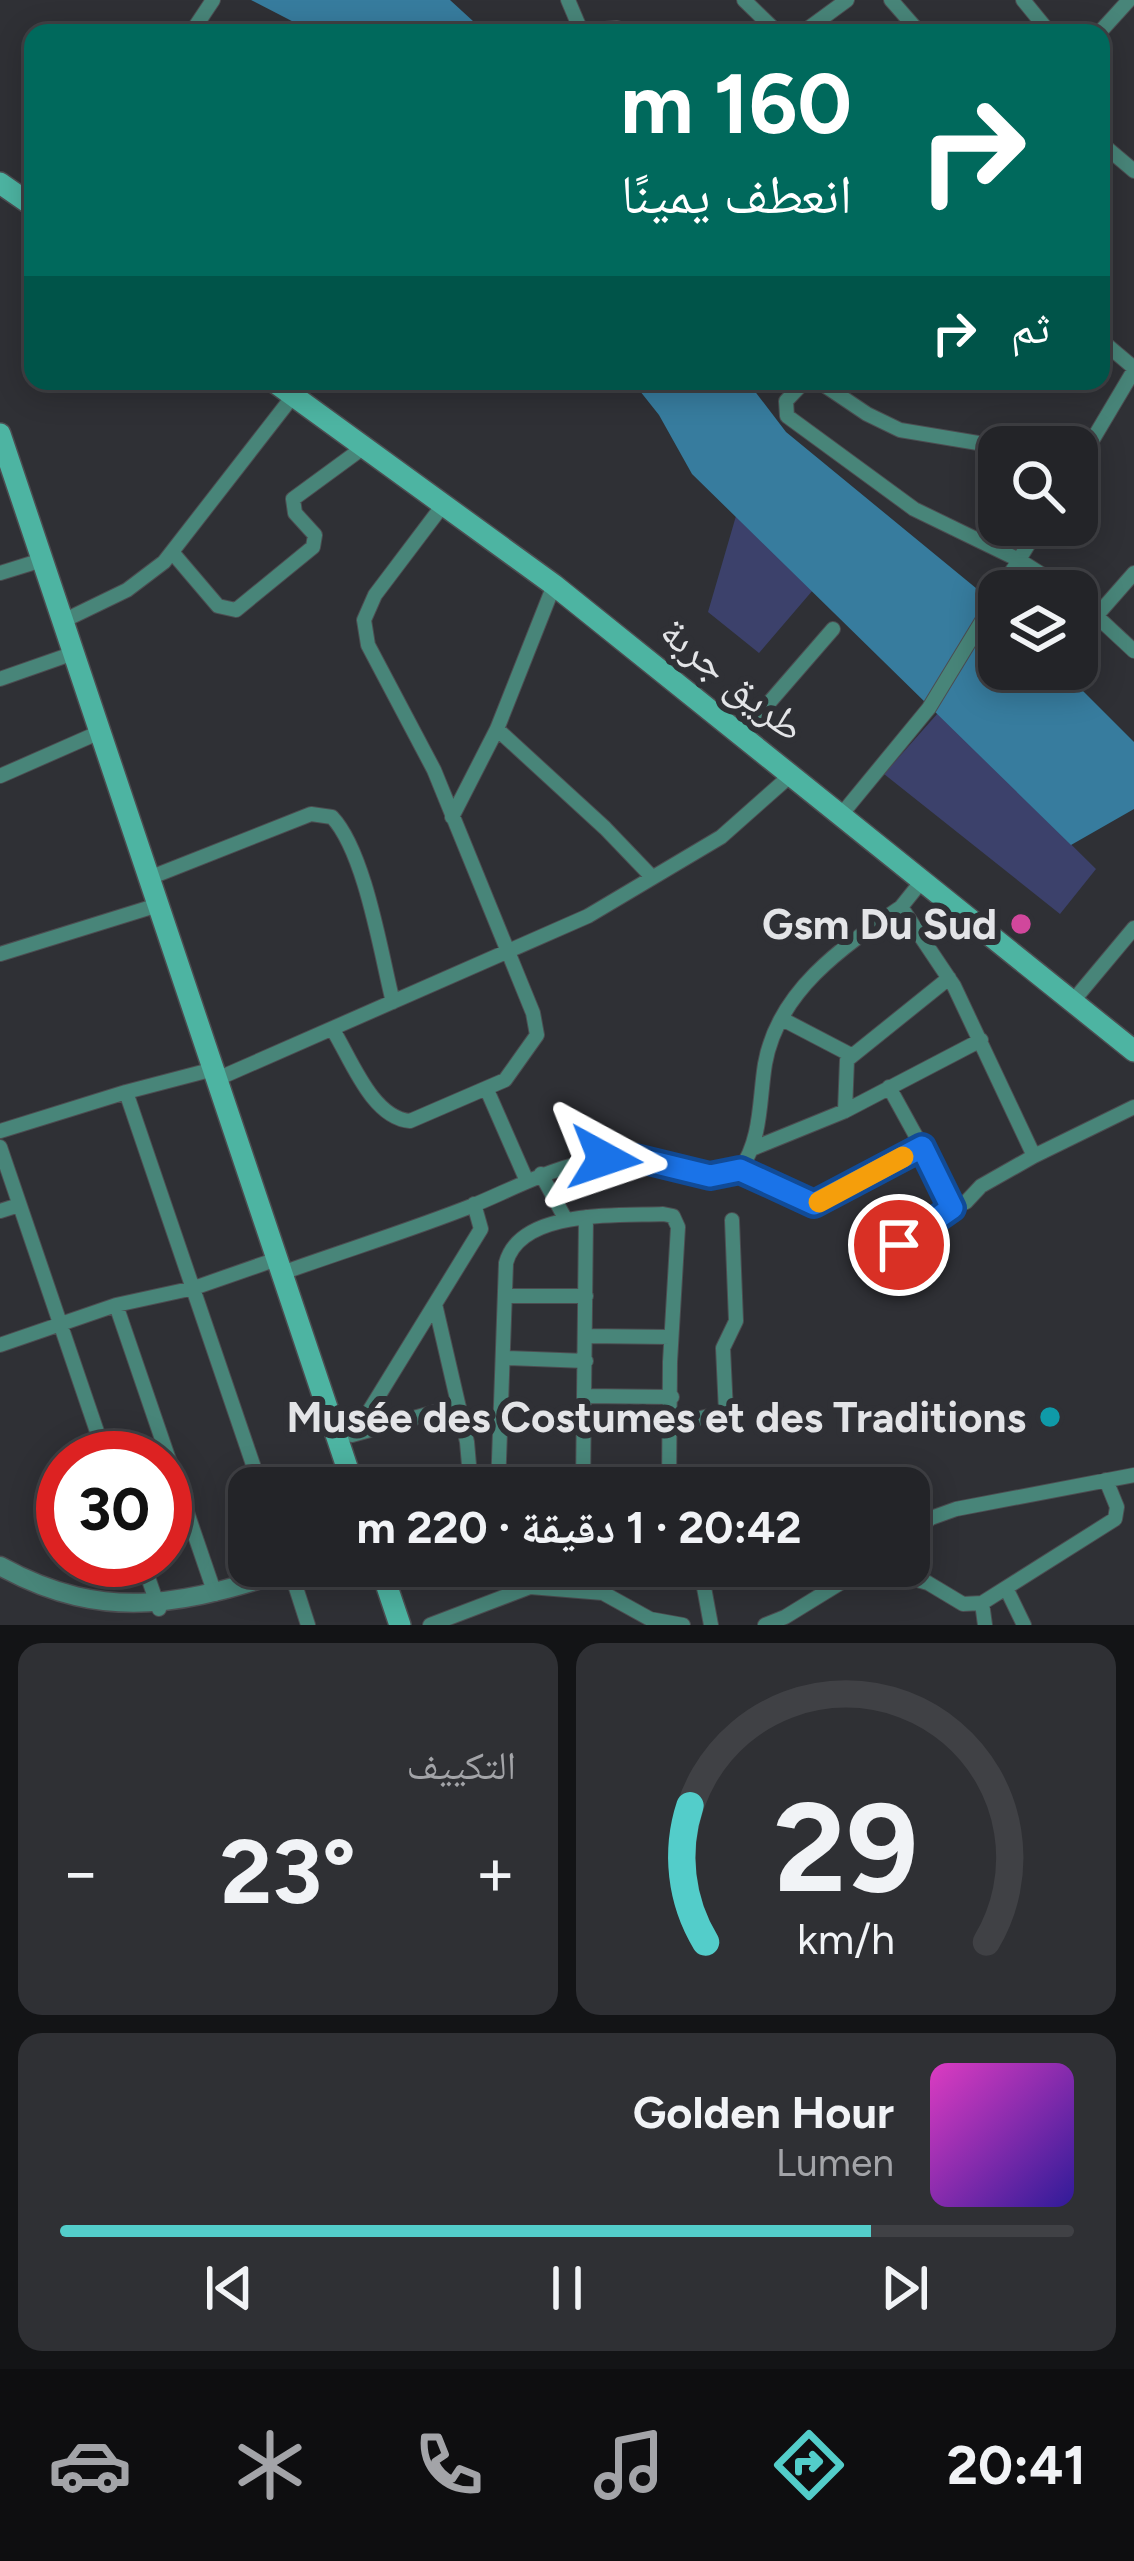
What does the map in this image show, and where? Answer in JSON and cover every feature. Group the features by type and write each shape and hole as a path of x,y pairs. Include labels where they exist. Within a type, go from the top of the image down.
{"main road":[{"name":"طريق جربة","path":"289,390 554,586 1134,1051"},
{"path":"2,447 280,1266 346,1437 351,1467"},
{"path":"390,1587 400,1625"}],"street":[{"path":"744,0 769,24"},
{"path":"814,24 847,0"},
{"path":"891,0 912,24"},
{"path":"1023,0 1043,24"},
{"path":"1107,24 1130,0"},
{"path":"1110,151 1134,171"},
{"path":"1121,357 1134,343"},
{"path":"1098,429 1134,369 1110,348"},
{"path":"63,621 127,590 172,552 281,390"},
{"path":"796,390 786,401 787,416 914,509 1035,570"},
{"path":"831,390 900,430 978,443"},
{"path":"172,552 218,606 236,610 313,547 315,535 295,514 293,499 364,448"},
{"path":"333,1030 376,1102 399,1120 410,1121 487,1090 514,1072 537,1035 508,950 415,728 368,645 364,620 375,595 443,505"},
{"path":"1013,570 1027,546"},
{"path":"0,573 42,560"},
{"path":"1134,573 1098,614 1134,651"},
{"path":"452,817 497,729 554,586"},
{"path":"842,815 928,707 978,627"},
{"path":"741,735 833,629"},
{"path":"0,679 74,653"},
{"path":"497,729 652,877"},
{"path":"0,776 100,732"},
{"path":"0,1131 126,1091 215,1074 333,1030 588,916 721,837 791,775"},
{"path":"149,878 289,822 323,813 332,817 342,827 367,896 392,1002"},
{"path":"740,1170 754,1148 766,1058 782,1019 825,964 901,907 921,882"},
{"path":"0,953 158,905"},
{"path":"901,907 949,978 1034,1156"},
{"path":"1073,1001 1134,928"},
{"path":"845,1111 846,1067 851,1055 949,978"},
{"path":"782,1019 851,1055"},
{"path":"754,1148 845,1111 981,1040"},
{"path":"889,1087 952,1208"},
{"path":"487,1090 533,1177 566,1220"},
{"path":"126,1091 254,1467"},
{"path":"899,1245 966,1202 982,1186 1134,1107"},
{"path":"0,1147 96,1431"},
{"path":"0,1345 116,1305 280,1266 474,1204 533,1177 585,1162 624,1157 710,1176 740,1170 814,1204 922,1147"},
{"path":"346,1437 481,1229 474,1204"},
{"path":"0,1211 19,1205"},
{"path":"499,1467 506,1263 513,1246 536,1229 566,1220 663,1214 676,1220 670,1467"},
{"path":"583,1467 586,1217"},
{"path":"671,1425 726,1412 723,1348 736,1322 732,1220"},
{"path":"506,1296 586,1296"},
{"path":"435,1304 470,1467"},
{"path":"116,1305 215,1594"},
{"path":"586,1336 671,1336"},
{"path":"505,1358 586,1361"},
{"path":"585,1396 672,1397"},
{"path":"346,1437 457,1406"},
{"path":"930,1519 956,1509 1134,1475"},
{"path":"930,1584 963,1604 982,1603 1007,1590 1115,1520 1117,1507 1106,1480"},
{"path":"0,1566 66,1604 95,1609 159,1609 235,1587"},
{"path":"151,1587 159,1609"},
{"path":"298,1587 308,1625"},
{"path":"430,1625 530,1587 603,1593 653,1622 683,1625"},
{"path":"603,1593 604,1587"},
{"path":"704,1587 711,1625"},
{"path":"765,1625 832,1587"},
{"path":"1007,1590 1024,1625"},
{"path":"982,1603 985,1625"},
{"path":"618,1625 631,1611"}],"shaded area":[{"path":"251,0 450,0 476,24 298,24"},
{"path":"639,390 754,390 786,432 978,590 978,690 1082,690 1134,742 1134,809 1071,845 692,474"},
{"path":"736,516 813,590 759,653 708,612"},
{"path":"938,713 1096,869 1060,914 884,774"}],"slow traffic":[{"path":"819,1202 903,1157"}],"place":[{"name":"Gsm Du Sud","path":"1021,924"},
{"name":"Musée des Costumes et des Traditions","path":"1050,1417"}],"route":[{"path":"605,1159 636,1158 710,1176 740,1170 814,1204 922,1147 952,1208 899,1245"}]}
